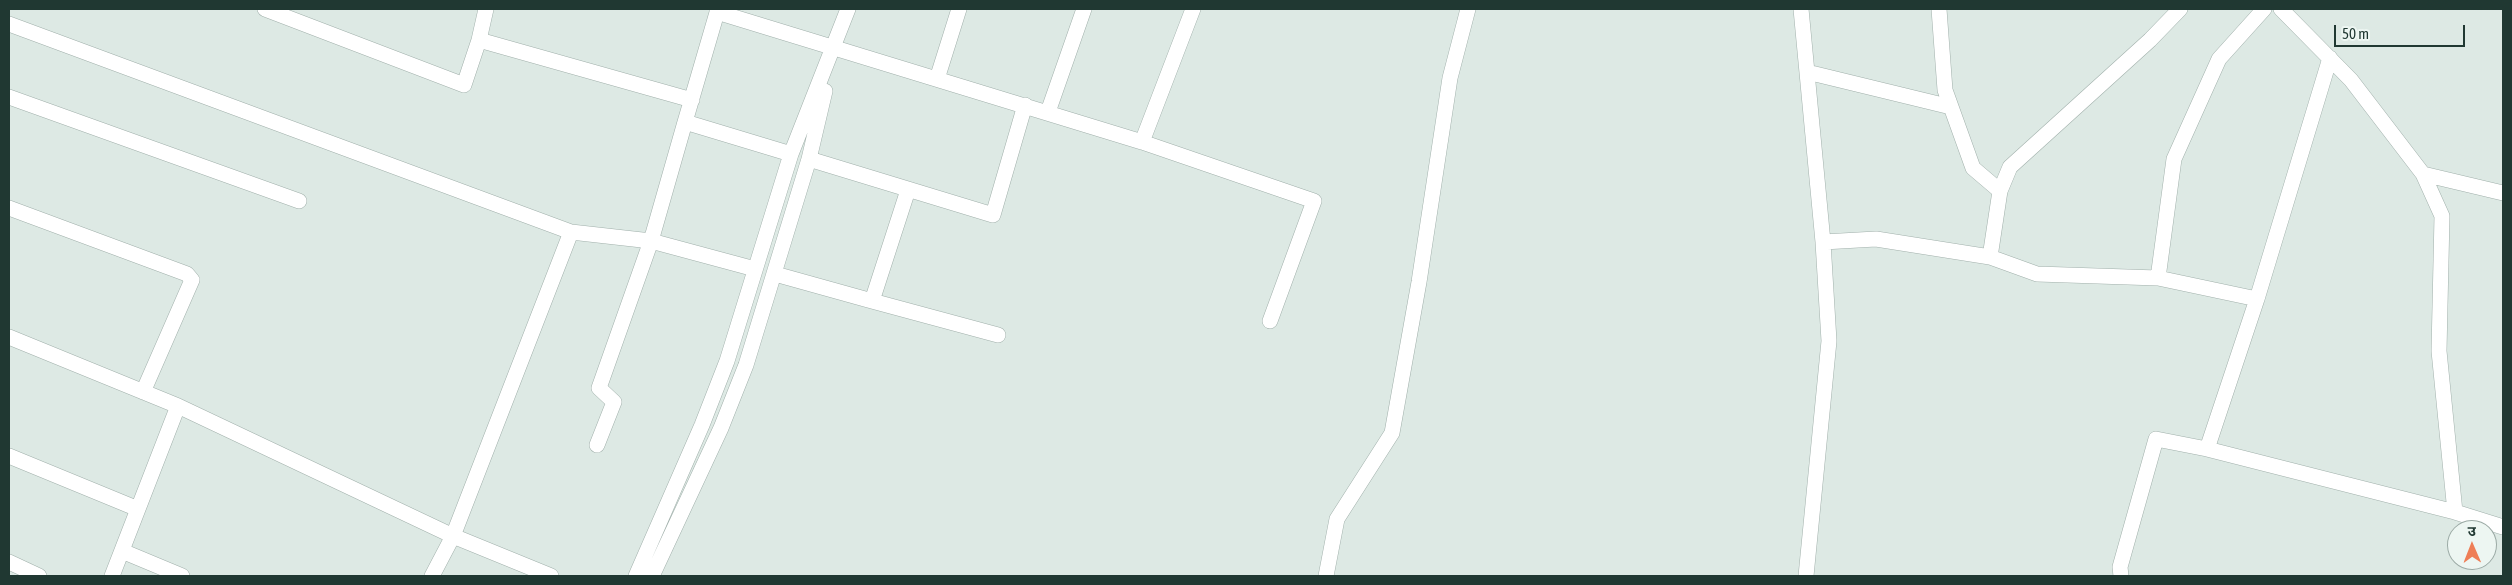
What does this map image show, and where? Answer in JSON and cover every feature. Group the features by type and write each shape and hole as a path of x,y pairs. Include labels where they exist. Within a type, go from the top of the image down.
{"street":[{"path":"265,9 464,85 479,40 486,9"},
{"path":"636,576 702,425 726,361 792,154 835,48 848,9"},
{"path":"937,78 959,9"},
{"path":"1048,112 1084,9"},
{"path":"1142,142 1194,9"},
{"path":"1326,576 1337,519 1392,433 1419,282 1450,78 1468,9"},
{"path":"1801,9 1823,242 1829,341 1806,576"},
{"path":"1939,9 1945,90 1973,168 2000,191"},
{"path":"1990,257 2000,191 2010,167 2150,40 2180,9"},
{"path":"2158,278 2174,159 2218,58 2264,9"},
{"path":"2280,9 2351,80 2423,174 2442,216 2439,351 2455,512"},
{"path":"597,445 614,402 599,388 651,241 718,10 835,48 1142,142 1314,201 1270,321"},
{"path":"9,24 571,232 651,241 755,269"},
{"path":"479,40 692,100"},
{"path":"652,576 724,419 746,365 809,160 835,48"},
{"path":"2208,449 2257,299 2330,58"},
{"path":"1807,72 1951,107"},
{"path":"9,97 299,201"},
{"path":"809,160 993,215 1025,105"},
{"path":"685,122 792,154"},
{"path":"2423,174 2503,193"},
{"path":"872,301 908,190"},
{"path":"9,208 187,274 192,280 143,392"},
{"path":"432,576 453,536 571,232"},
{"path":"1823,242 1876,239 1990,257 2037,274 2158,278 2257,299"},
{"path":"775,274 998,335"},
{"path":"9,337 178,406 453,536 551,576"},
{"path":"112,576 178,406"},
{"path":"2121,576 2120,567 2156,439 2208,449 2455,512 2503,527"},
{"path":"9,456 138,509"},
{"path":"122,551 182,576"},
{"path":"9,562 39,576"}]}
